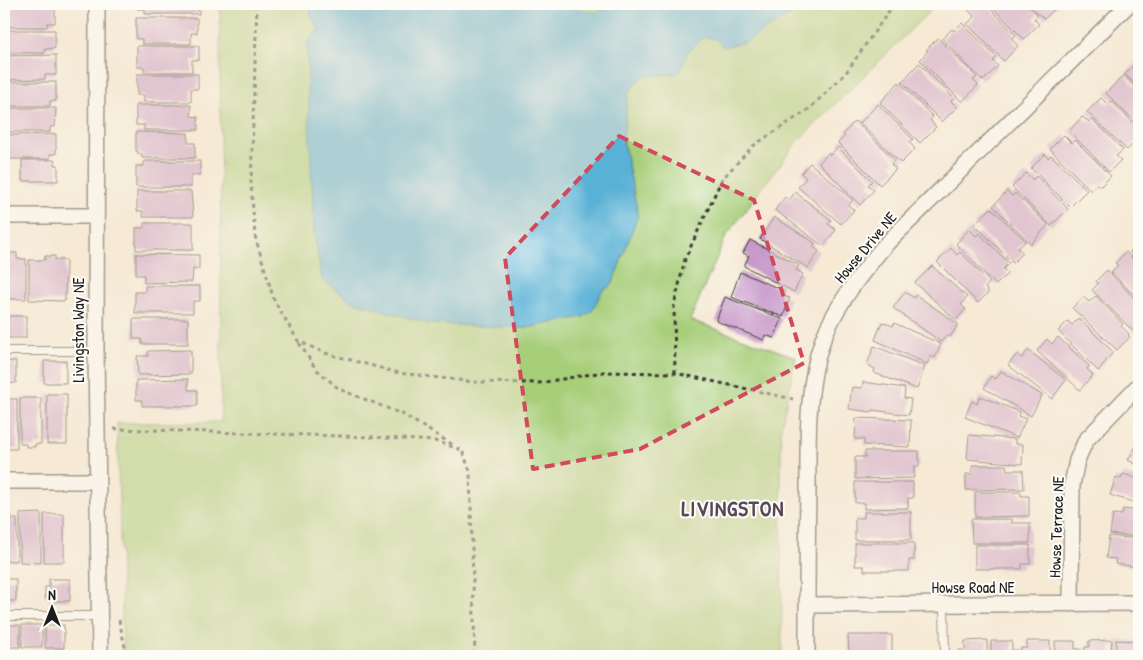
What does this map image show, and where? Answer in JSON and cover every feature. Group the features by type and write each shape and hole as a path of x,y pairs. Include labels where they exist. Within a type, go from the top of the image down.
{"street":[{"name":"Livingston Way NE","path":"97,4 95,216 100,656"},
{"name":"Howse Drive NE","path":"807,656 808,441 811,403 815,368 823,340 837,309 858,278 885,245 1129,4"},
{"path":"4,216 95,216"},
{"name":"Howse Terrace NE","path":"1071,604 1072,486 1077,460 1086,440 1139,385"},
{"path":"4,481 97,480"},
{"name":"Howse Road NE","path":"807,605 1139,604"}],"lane":[{"path":"4,351 96,351"},
{"path":"944,604 945,656"},
{"path":"4,616 100,616"}],"path":[{"path":"257,4 252,184 255,236 274,300 298,342 316,368 339,389 402,414 462,450 470,471 475,656"},
{"path":"675,374 674,306 686,259 722,178 753,146 809,108 845,74 894,4"},
{"path":"298,342 325,353 399,374 474,382 540,383 603,372 675,374 811,403"},
{"path":"96,428 372,437 435,441 462,450"},
{"path":"119,620 127,656"}],"highlighted area":[{"path":"619,136 754,200 804,363 640,449 533,469 505,258"}],"green space":[{"path":"220,4 937,4 797,142 726,236 690,320 796,357 781,428 782,656 123,656 117,423 221,422"}],"water":[{"path":"310,4 563,4 583,10 603,11 615,4 809,4 745,42 723,47 716,39 704,37 687,52 680,73 644,76 635,84 628,94 623,139 638,215 612,285 602,291 592,311 583,317 526,328 430,324 352,301 322,280 314,233 307,43 319,29 311,16"}],"building":[{"path":"4,4 55,4 55,23 47,23 47,27 4,27"},
{"path":"137,4 199,4 199,14 145,14 145,9 137,9"},
{"path":"975,4 986,4 1016,35 1012,39 1018,46 1004,61 967,24 975,17 968,10"},
{"path":"989,4 1026,4 1038,15 1034,19 1039,24 1024,39"},
{"path":"1028,4 1060,4 1044,19"},
{"path":"136,18 197,18 197,33 191,33 191,44 142,44 142,39 136,39"},
{"path":"962,23 996,57 993,61 998,66 983,81 942,39 952,29 954,31"},
{"path":"4,30 55,30 55,48 45,49 45,53 4,53"},
{"path":"938,38 977,77 973,80 978,85 962,102 920,60 928,51 926,50"},
{"path":"137,46 199,46 199,60 192,60 192,72 144,72 144,67 137,67"},
{"path":"56,55 56,75 45,75 45,79 4,80 4,56"},
{"path":"1139,60 1139,88 1125,74"},
{"path":"919,63 954,98 951,101 957,107 942,122 902,82"},
{"path":"137,74 198,74 198,89 191,89 191,102 144,102 144,95 137,95"},
{"path":"1124,75 1139,91 1139,126 1106,93"},
{"path":"4,82 56,82 56,101 50,101 50,106 4,106"},
{"path":"899,82 933,117 930,120 936,127 920,143 880,103"},
{"path":"1101,98 1108,104 1112,101 1139,129 1139,138 1127,150 1087,112"},
{"path":"878,104 913,139 909,142 915,149 901,163 860,123"},
{"path":"136,105 191,105 191,116 198,117 198,130 144,130 144,125 136,125"},
{"path":"5,108 56,108 55,127 50,127 50,132 5,132"},
{"path":"1082,117 1090,122 1092,119 1123,150 1116,156 1121,160 1109,172 1069,131"},
{"path":"855,121 895,160 891,164 896,169 880,185 838,143 845,136 843,134"},
{"path":"136,132 188,133 188,143 195,143 195,158 142,158 142,154 138,154 138,151 136,151"},
{"path":"56,134 56,154 50,154 50,159 5,159 5,135"},
{"path":"1064,135 1072,143 1075,140 1111,176 1100,187 1097,184 1091,191 1050,149"},
{"path":"838,147 872,181 868,185 874,190 860,205 819,163 828,153 830,155"},
{"path":"1045,154 1048,158 1051,155 1087,190 1070,207 1031,168"},
{"path":"22,160 55,160 55,165 58,165 58,181 22,181"},
{"path":"144,161 200,161 200,175 191,175 191,187 136,187 136,166 144,166"},
{"path":"810,163 853,200 848,205 854,210 841,224 798,187 806,178 801,173"},
{"path":"1026,173 1033,180 1036,176 1068,209 1051,226 1012,187"},
{"path":"137,191 191,191 193,217 143,217 143,211 137,211"},
{"path":"1007,191 1012,196 1015,193 1048,225 1031,244 993,206"},
{"path":"795,192 831,220 828,224 836,230 823,246 775,210 785,197 789,201"},
{"path":"991,208 1026,241 1018,248 1023,253 1013,263 974,224"},
{"path":"774,217 815,243 813,247 819,251 808,268 760,239"},
{"path":"144,223 193,223 193,250 136,250 136,228 144,228"},
{"path":"969,229 976,236 979,233 1009,263 1003,269 1008,273 996,285 956,244"},
{"path":"1139,239 1139,261 1130,252 1136,246 1134,244"},
{"path":"750,240 799,265 796,270 803,274 794,292 744,266 749,256 743,253"},
{"path":"951,248 957,255 960,252 990,282 985,288 989,292 978,303 937,262"},
{"path":"1126,252 1139,265 1139,300 1111,272 1118,265 1115,263"},
{"path":"4,253 17,253 17,259 26,259 26,299 4,299"},
{"path":"136,254 199,255 199,269 193,269 192,282 144,283 144,275 136,275"},
{"path":"45,256 55,256 55,260 66,260 65,301 29,300 29,260 45,260"},
{"path":"932,266 967,297 961,305 966,309 956,320 915,283"},
{"path":"1107,270 1139,303 1139,326 1134,332 1092,290 1098,284 1096,281"},
{"path":"740,272 785,291 783,296 790,298 783,317 731,297"},
{"path":"145,286 200,286 200,301 193,301 193,313 135,313 135,292 145,292"},
{"path":"905,292 914,298 916,295 958,324 950,337 947,335 941,342 893,308"},
{"path":"1096,296 1123,324 1121,326 1129,334 1130,337 1117,350 1072,308 1084,297 1089,302"},
{"path":"725,297 782,319 774,338 765,335 764,340 716,321"},
{"path":"8,316 26,316 26,338 8,338"},
{"path":"1079,318 1113,352 1098,371 1058,331 1068,321 1072,325"},
{"path":"133,319 188,319 188,344 142,344 142,339 133,339"},
{"path":"882,322 893,326 894,323 941,344 935,358 931,356 927,364 875,340"},
{"path":"1058,337 1089,366 1087,369 1093,375 1080,390 1037,351 1047,339 1052,344"},
{"path":"874,346 925,366 917,389 874,373 875,369 867,365"},
{"path":"191,350 191,374 138,375 137,356 148,356 148,351"},
{"path":"1028,350 1066,380 1052,399 1008,365 1017,354 1022,358"},
{"path":"4,361 16,361 16,383 4,384"},
{"path":"44,361 66,361 66,383 44,383"},
{"path":"1001,371 1042,395 1031,416 984,388 991,376 996,379"},
{"path":"188,379 188,390 197,390 197,406 142,406 142,400 136,400 136,380"},
{"path":"863,382 905,388 904,398 911,399 909,415 849,409 852,387 862,388"},
{"path":"47,394 67,394 67,444 47,444"},
{"path":"980,396 1020,412 1018,416 1026,419 1017,438 965,417 972,401 977,404"},
{"path":"20,398 41,398 41,444 35,444 35,447 26,447 26,444 20,444"},
{"path":"4,399 17,399 17,449 4,449"},
{"path":"856,418 911,420 910,447 864,445 864,439 855,439"},
{"path":"969,435 1015,439 1015,444 1023,444 1022,464 967,459"},
{"path":"1139,441 1139,466 1128,460"},
{"path":"865,451 919,451 919,466 914,466 914,478 855,479 855,457 865,457"},
{"path":"972,465 1006,465 1007,470 1023,470 1024,489 966,490 966,474 972,474"},
{"path":"1123,474 1139,479 1139,504 1110,495 1116,477 1121,479"},
{"path":"855,482 913,482 913,498 908,498 908,508 864,509 864,503 855,503"},
{"path":"975,492 1021,492 1021,496 1029,496 1029,516 975,517"},
{"path":"1123,509 1139,511 1139,537 1110,534 1113,514 1122,515"},
{"path":"864,512 911,512 911,540 855,540 855,518 864,518"},
{"path":"41,513 41,563 20,562 20,514"},
{"path":"44,514 64,514 64,562 44,562"},
{"path":"4,515 11,515 11,519 17,519 17,561 4,561"},
{"path":"971,519 1012,519 1012,523 1030,523 1030,543 972,543"},
{"path":"1109,536 1139,539 1139,567 1115,564 1116,559 1106,558"},
{"path":"855,543 914,543 914,560 909,560 909,571 864,571 864,566 855,566"},
{"path":"975,545 1030,545 1030,564 1022,564 1022,569 975,569"},
{"path":"4,579 16,579 16,601 4,601"},
{"path":"49,579 70,579 70,601 49,601 49,598 45,598 45,587 49,587"},
{"path":"4,625 20,625 20,647 4,647"},
{"path":"22,625 42,625 42,647 22,647"},
{"path":"45,625 64,625 64,648 45,648"},
{"path":"848,635 892,635 892,655 849,654"},
{"path":"987,640 987,656 959,656 959,650 965,650 965,641"},
{"path":"1112,640 1111,656 1085,656 1085,647 1089,647 1089,641"},
{"path":"1116,640 1138,641 1139,656 1116,656"},
{"path":"991,641 1012,641 1012,650 1017,650 1018,656 991,656"},
{"path":"1027,641 1050,641 1050,656 1021,656 1021,648 1027,648"},
{"path":"1055,641 1075,641 1075,649 1081,649 1081,656 1055,656"}],"district":[{"name":"LIVINGSTON","path":"733,509"}]}
